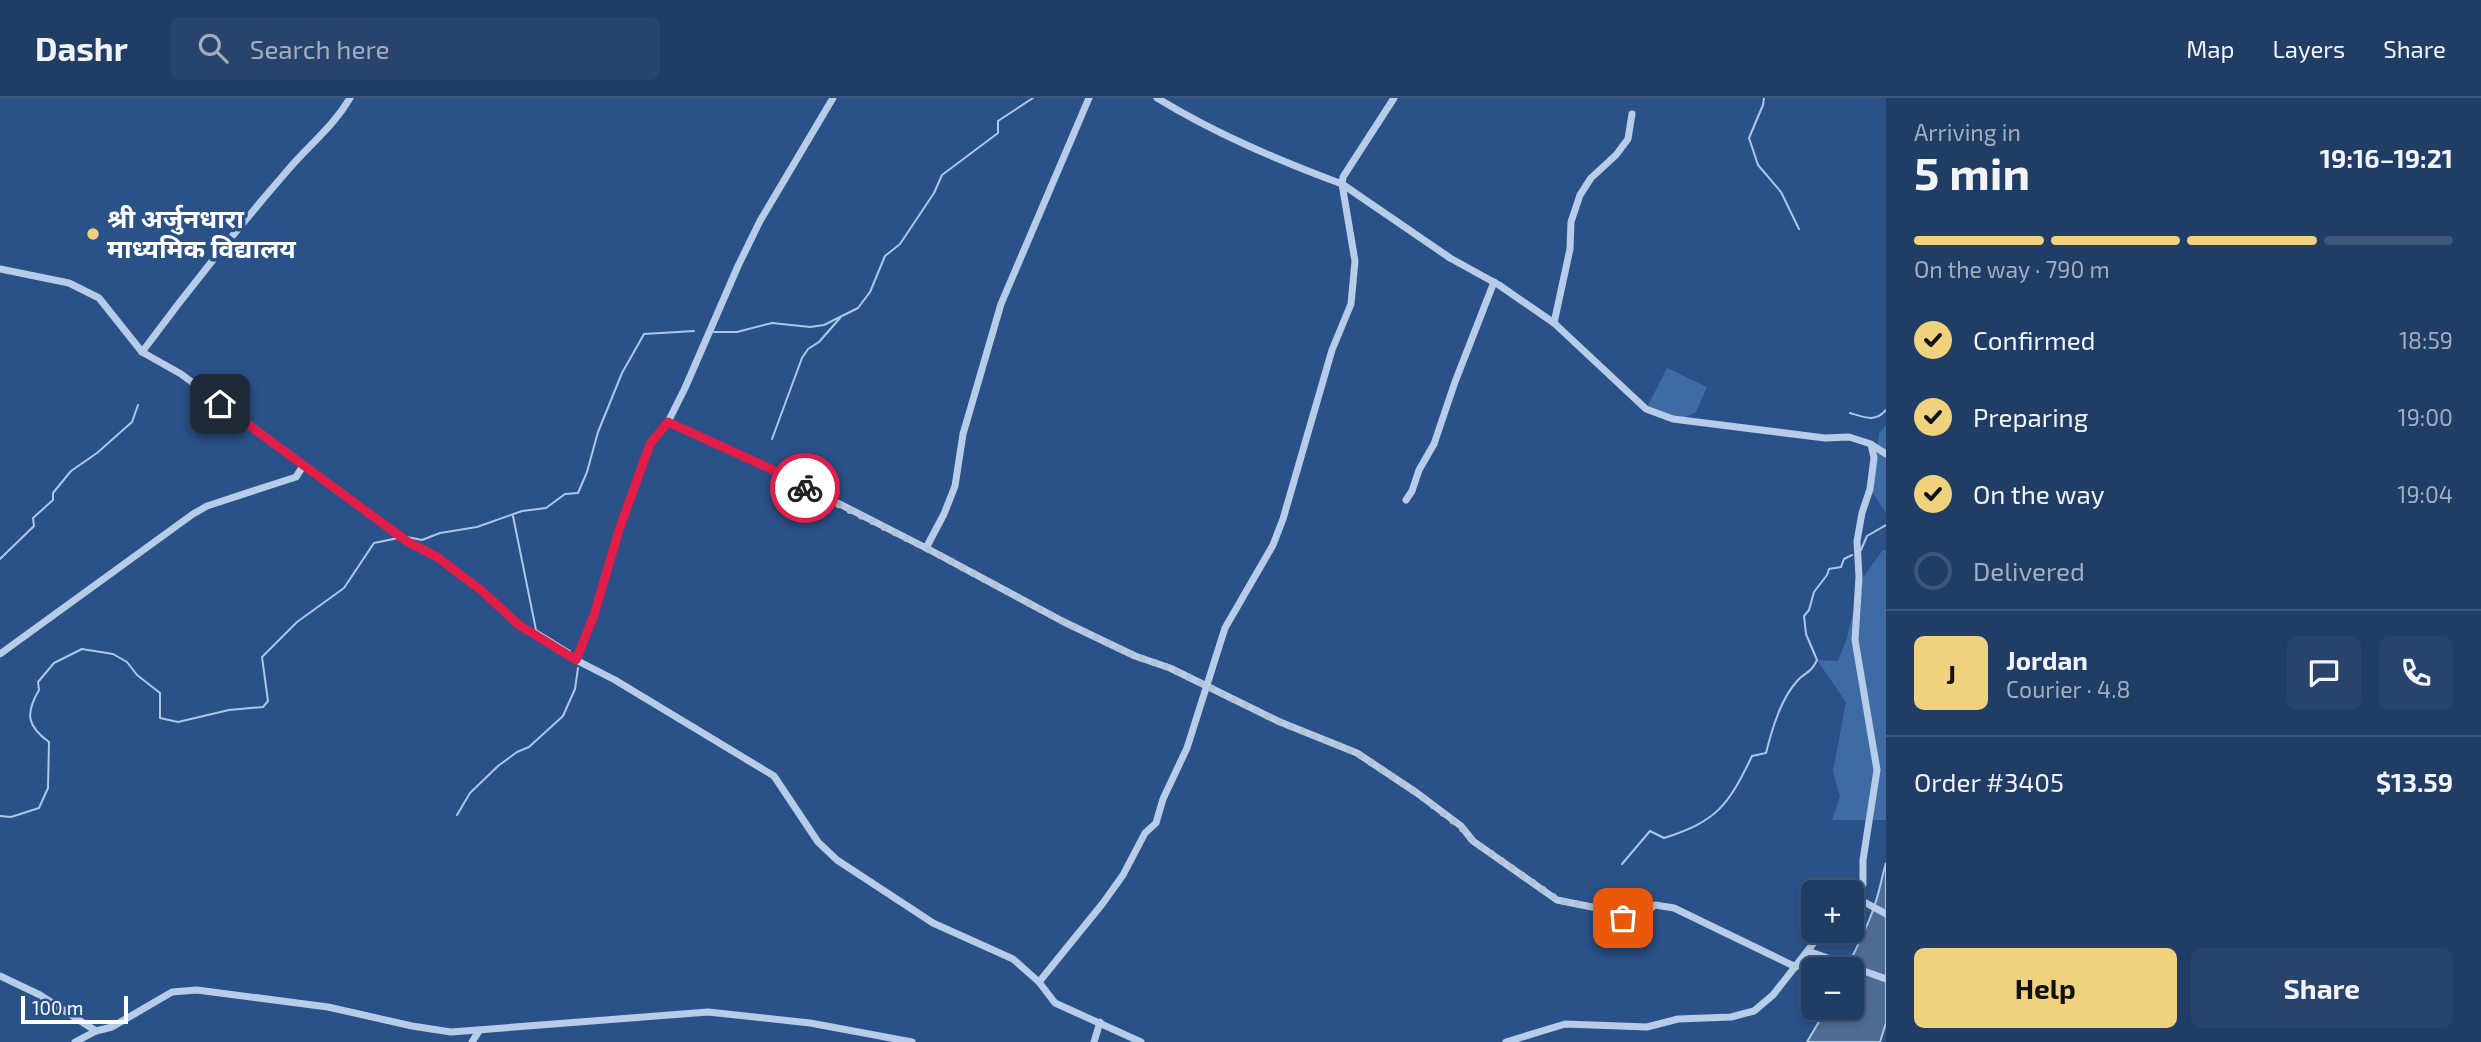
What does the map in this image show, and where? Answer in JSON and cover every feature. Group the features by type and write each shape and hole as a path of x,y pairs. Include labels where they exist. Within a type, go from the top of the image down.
{"street":[{"path":"142,352 190,287 288,169 339,116 350,98"},
{"path":"576,660 594,615 619,530 650,444 668,422 760,221 833,98"},
{"path":"926,548 955,486 963,435 1001,303 1089,98"},
{"path":"1157,98 1196,122 1342,184 1450,258 1494,282 1554,323 1646,409 1656,415 1825,438 1849,437 1871,444 1886,454"},
{"path":"1039,982 1123,876 1145,833 1156,823 1163,799 1186,748 1225,628 1273,545 1332,350 1351,304 1355,261 1343,177 1394,98"},
{"path":"1554,323 1570,249 1571,222 1580,195 1591,178 1616,155 1628,139 1632,114"},
{"path":"0,269 69,283 99,298 142,352 181,374 408,542 437,557 482,591 519,625 774,776 818,842 837,860 933,923 1013,959 1039,982 1055,1003 1141,1042"},
{"path":"1406,500 1434,444 1494,282"},
{"path":"668,422 771,469 1064,622 1135,656 1207,685 1269,717 1357,753 1437,808 1461,827 1473,841 1558,900 1597,908 1631,920 1637,919 1655,905 1663,904 1796,967"},
{"path":"1863,880 1863,860 1877,770 1855,640 1859,577 1857,541 1871,489 1874,458 1871,444"},
{"path":"0,654 22,635 193,514 207,506 296,477 303,466"},
{"path":"1864,904 1886,914"},
{"path":"1506,1042 1566,1024 1635,1028 1678,1020 1731,1017 1762,1006 1814,943"},
{"path":"1808,951 1886,979"},
{"path":"0,976 40,995 96,1031"},
{"path":"75,1042 96,1031 112,1027 172,992 197,990 328,1007 451,1031 480,1031 708,1012 810,1023 912,1042"},
{"path":"1094,1042 1100,1023"},
{"path":"472,1042 480,1031"}],"shaded area":[{"path":"1667,368 1707,387 1696,412 1679,420 1646,409"},
{"path":"1886,425 1886,513 1872,492 1879,433"},
{"path":"1886,550 1886,820 1832,820 1840,797 1833,771 1846,702 1817,660 1838,661 1862,579 1882,551"},
{"path":"1886,863 1886,1023 1880,1042 1807,1042 1820,1020 1864,1020 1864,957 1852,957 1859,943 1864,943 1864,932"}],"waterway":[{"path":"714,332 737,332 772,323 810,327 824,325 858,308 870,292 885,256 900,244 934,193 942,175 998,133 998,121 1033,98"},
{"path":"1764,98 1749,138 1758,165 1781,192 1799,229"},
{"path":"772,439 802,358 840,318"},
{"path":"407,537 422,540 440,533 477,527 522,511 546,508 565,494 578,493 598,432 622,373 644,334 694,331"},
{"path":"0,559 34,526 33,518 53,500 53,493 71,471 97,453 132,422 138,405"},
{"path":"1850,413 1873,418 1886,410"},
{"path":"513,516 536,630 570,651"},
{"path":"1861,550 1867,536 1886,525"},
{"path":"0,816 11,817 39,808 48,788 49,742 32,725 30,713 39,690 38,682 54,663 82,649 113,654 127,662 137,675 160,693 160,718 178,722 229,710 263,707 268,701 262,657 297,622 344,588 374,543 398,538"},
{"path":"1622,864 1650,831 1664,838 1709,818 1736,788 1752,756 1766,753 1782,705 1792,687 1817,660 1806,634 1804,616 1809,610 1814,592 1829,569 1841,567 1844,559 1852,555"},
{"path":"457,815 470,793 498,766 529,747 563,716 575,689 578,668"}],"way so far":[{"path":"805,488 930,550 1064,622 1135,656 1207,685 1280,722 1357,753 1417,793 1461,827 1473,841 1558,900 1567,904 1597,908 1623,918"}],"place":[{"name":"श्री अर्जुनधारा माध्यमिक विद्यालय","path":"93,234"}],"route":[{"path":"220,404 408,542 437,557 482,591 519,625 576,660 594,615 619,530 650,444 668,422 771,469 805,488"}]}
